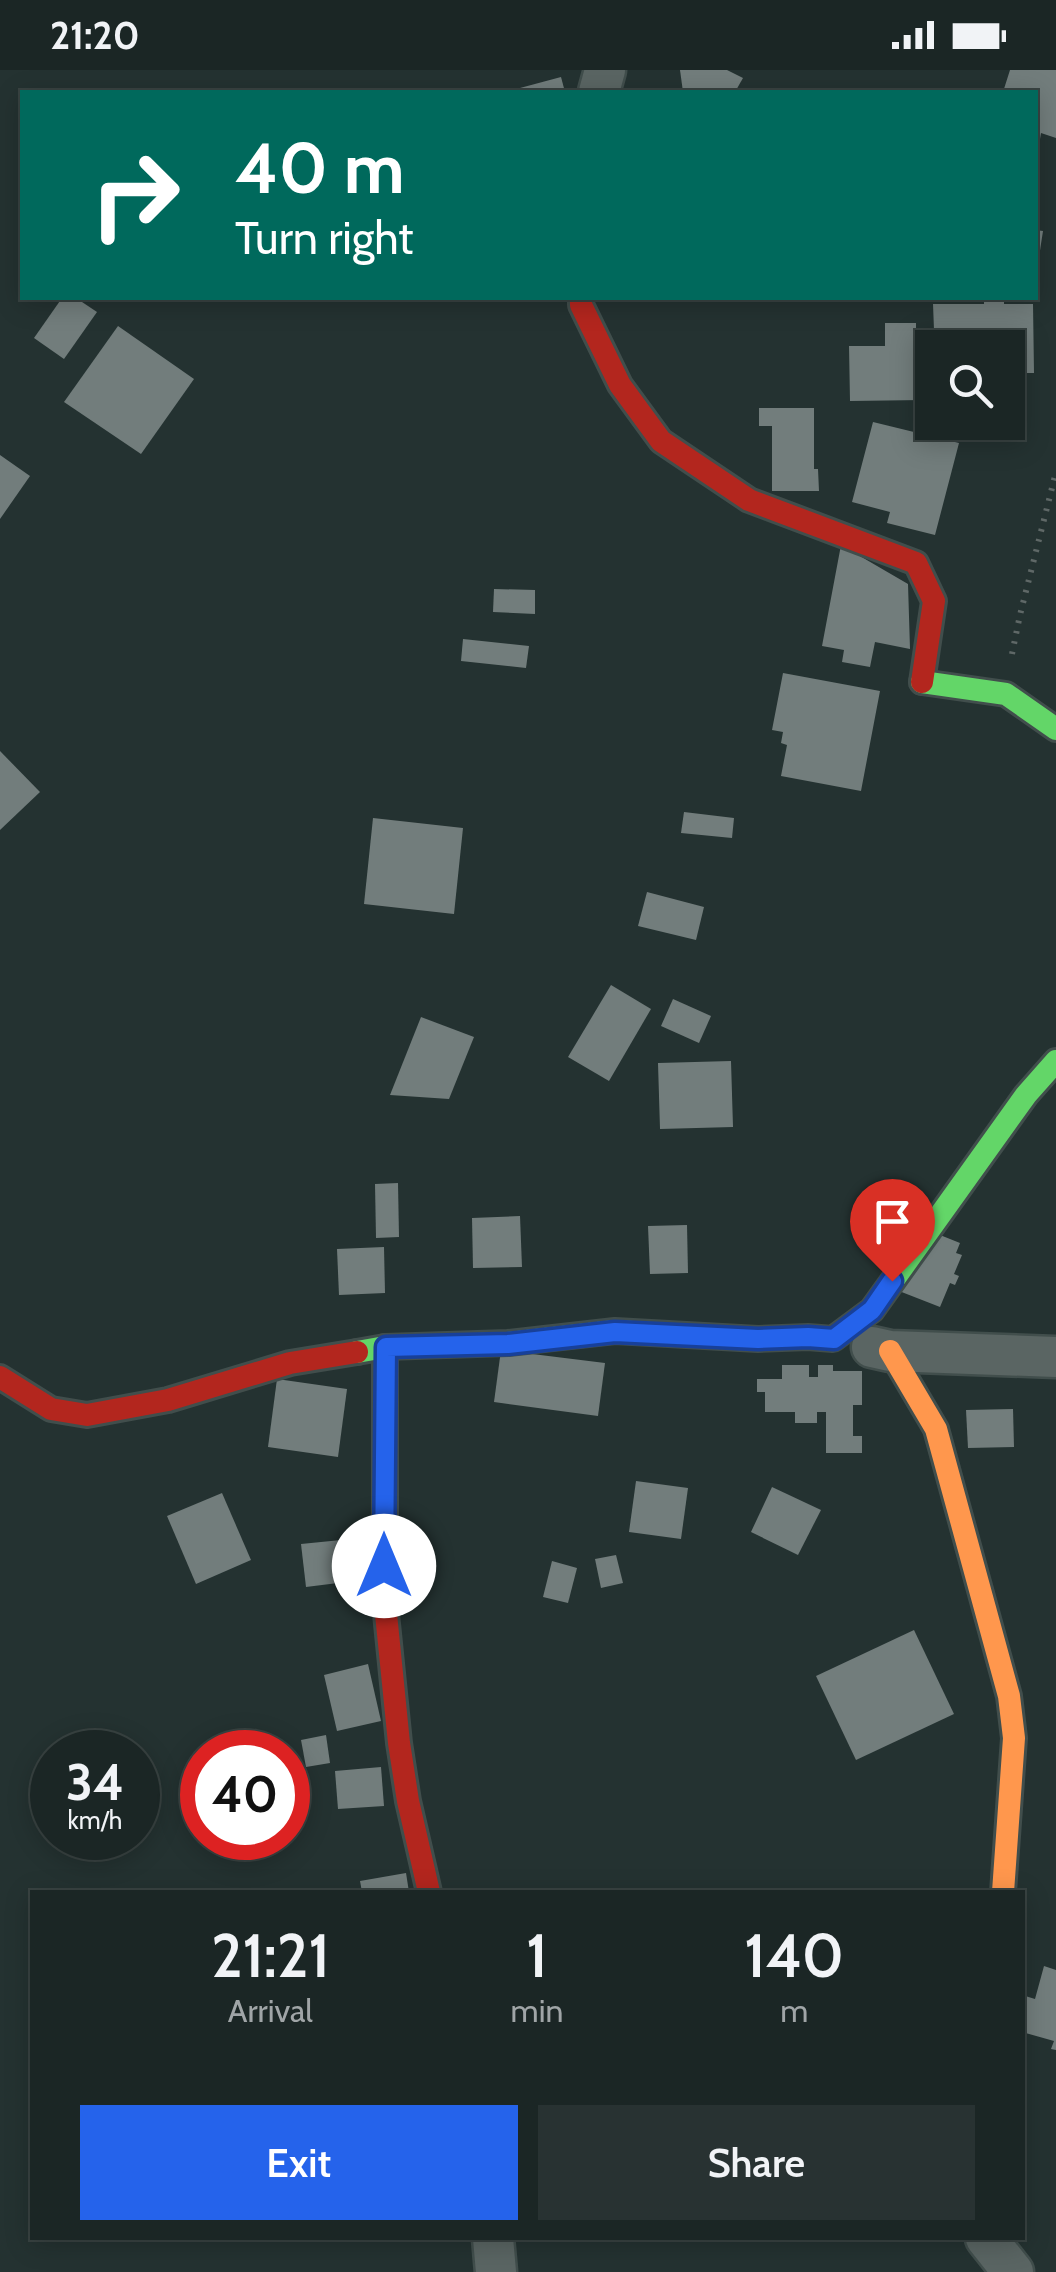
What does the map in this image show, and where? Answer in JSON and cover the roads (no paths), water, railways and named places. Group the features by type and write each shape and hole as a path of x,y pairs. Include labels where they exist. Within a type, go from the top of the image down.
{"street":[{"path":"580,300 620,386 660,441 750,500 916,563 934,601 921,682 1006,694 1056,729"},
{"path":"834,1339 872,1310 1026,1095 1056,1061"},
{"path":"0,1376 51,1409 87,1416 168,1400 290,1364 386,1347 508,1344 615,1332 758,1339 808,1337 890,1351 1056,1356"},
{"path":"386,1347 385,1604 399,1743 429,1890"},
{"path":"890,1351 936,1430 1010,1696 1014,1738 1002,1890"},
{"path":"493,2240 496,2272"},
{"path":"988,2240 1013,2272"}]}
